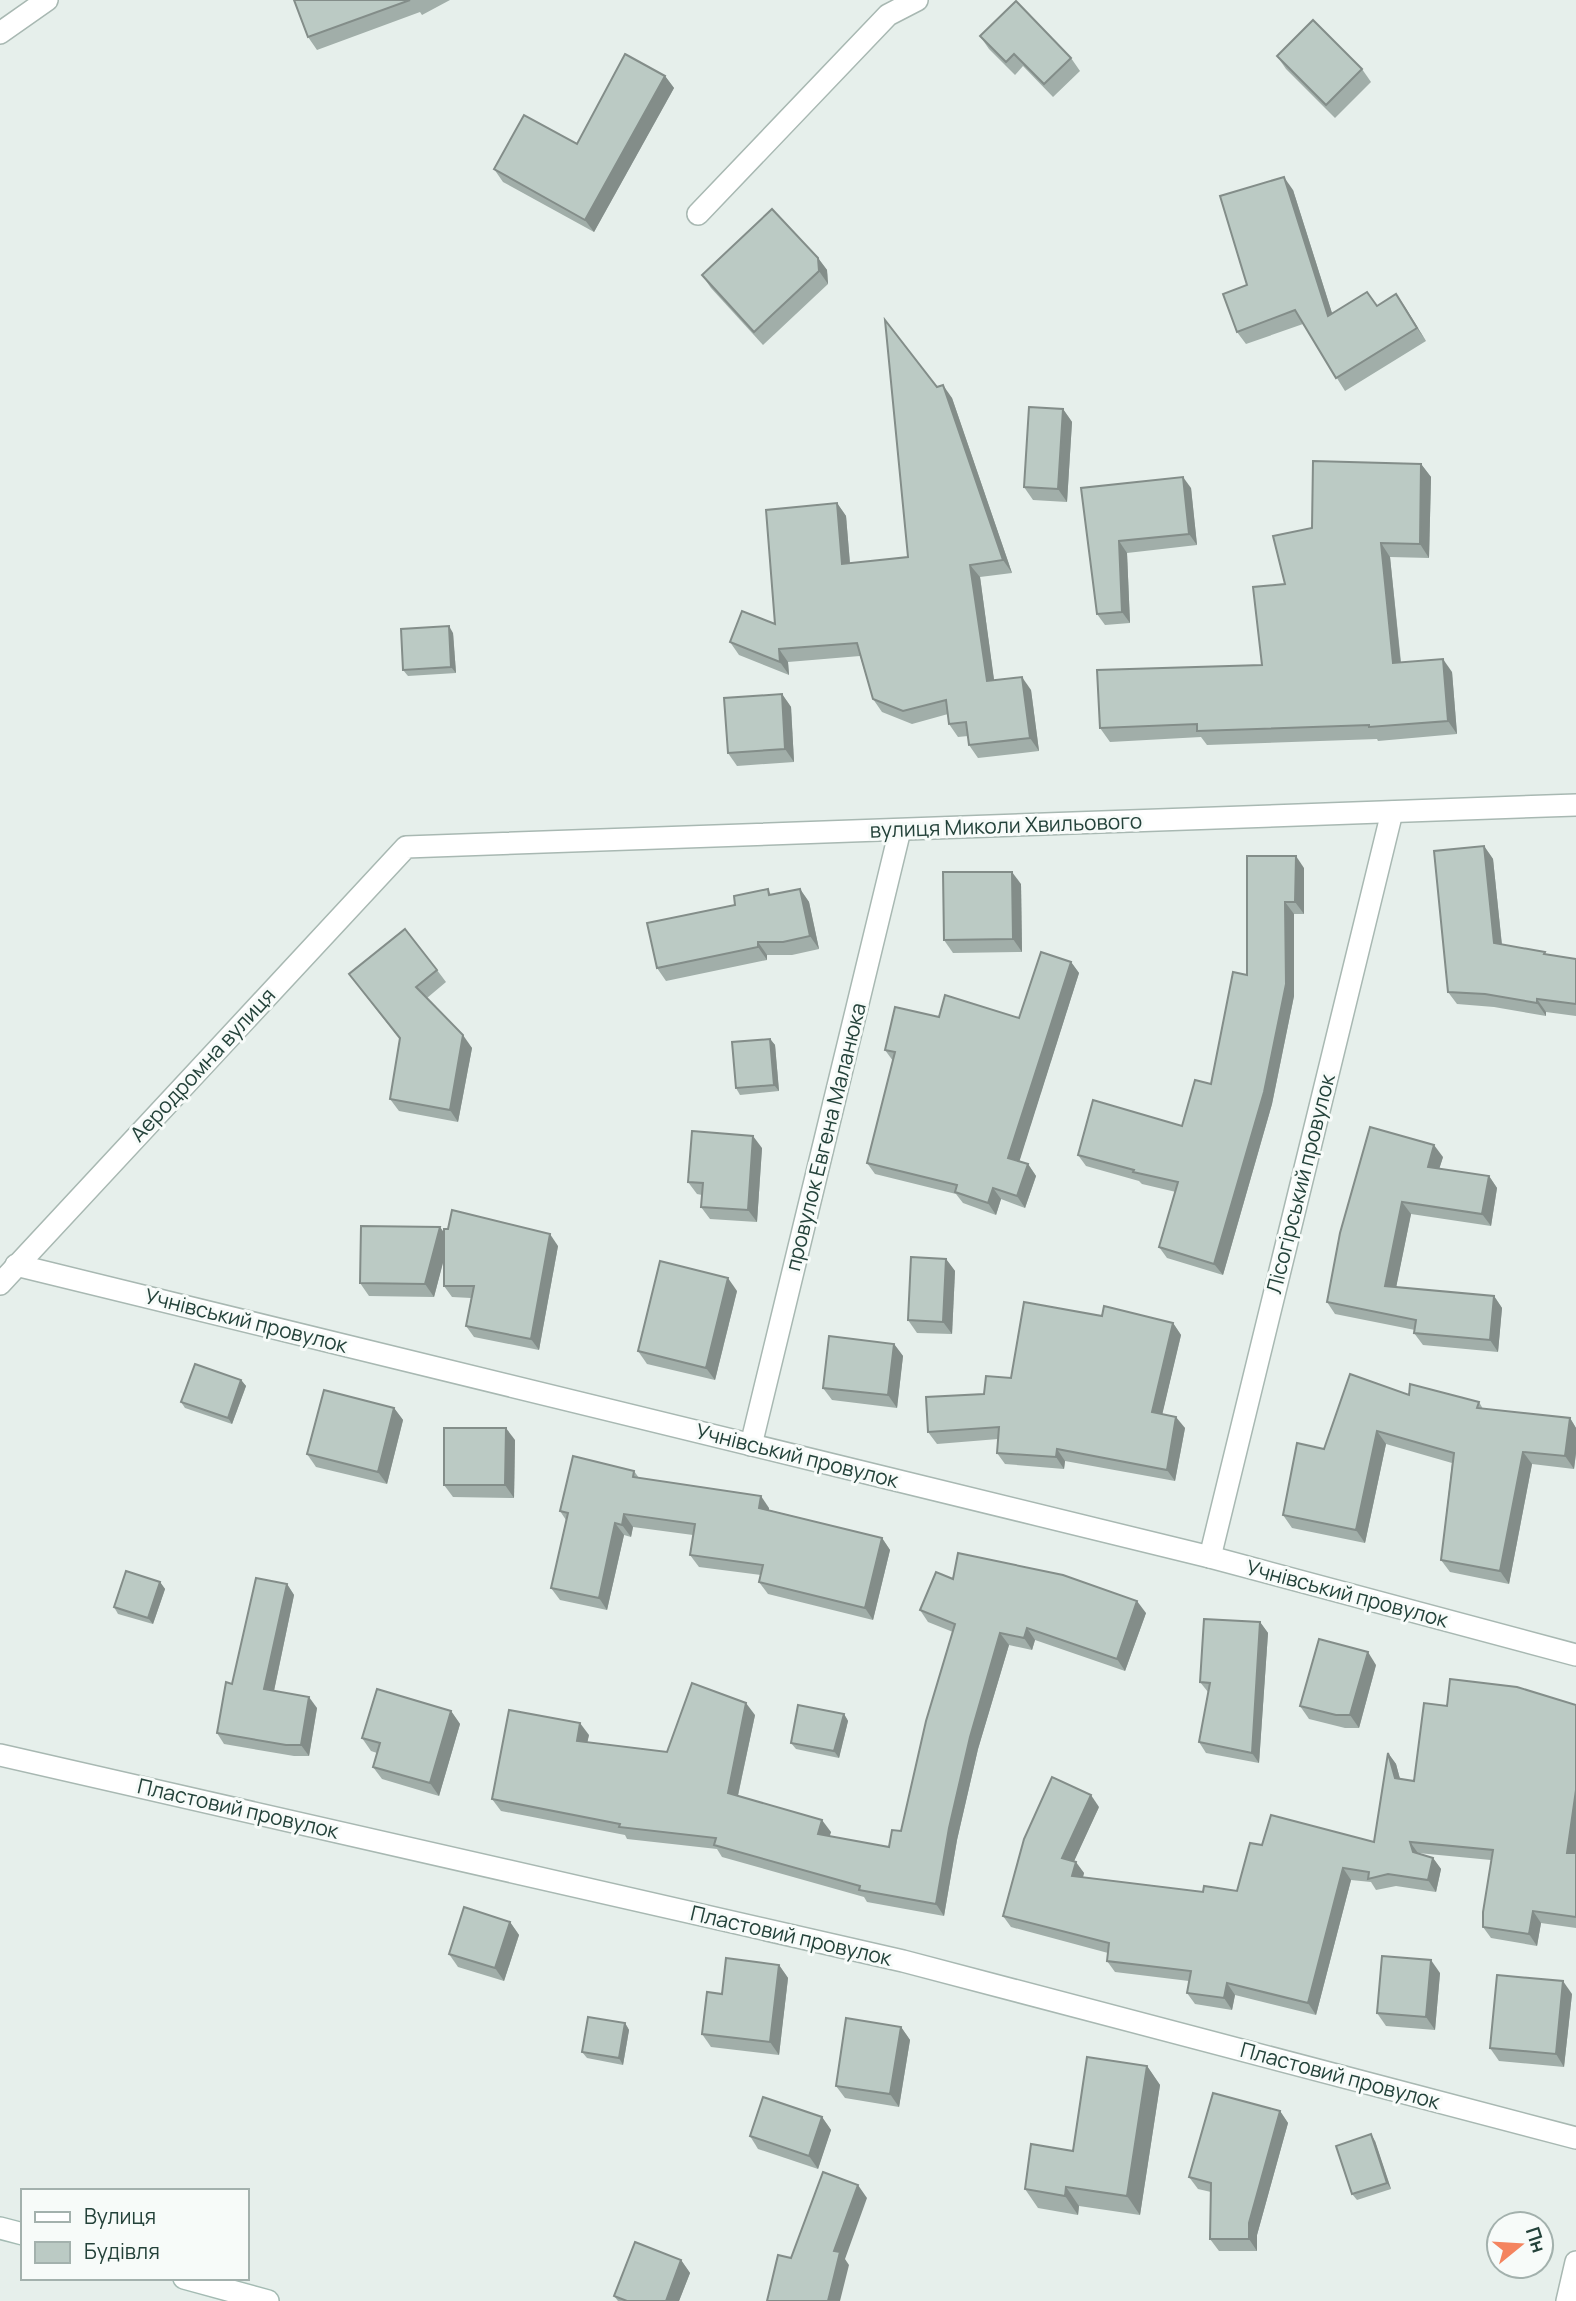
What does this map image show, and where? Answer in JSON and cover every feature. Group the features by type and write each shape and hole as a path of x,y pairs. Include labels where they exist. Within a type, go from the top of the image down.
{"street":[{"path":"0,33 47,0"},
{"path":"698,214 888,15 917,0"},
{"name":"вулиця Миколи Хвильового","path":"406,846 1576,805"},
{"name":"Лісогірський провулок","path":"1210,1557 1392,811"},
{"name":"провулок Евгена Маланюка","path":"751,1445 900,830"},
{"name":"Аеродромна вулиця","path":"0,1284 406,846"},
{"name":"Учнівський провулок","path":"16,1265 1210,1557 1576,1656"},
{"name":"Пластовий провулок","path":"0,1755 903,1961 1576,2138"},
{"path":"0,2228 21,2233"},
{"path":"1567,2301 1576,2262"},
{"path":"191,2280 268,2301"}],"building":[{"path":"294,0 410,0 308,37"},
{"path":"1016,1 1071,58 1044,84 1014,54 1006,62 980,36"},
{"path":"1313,20 1362,69 1326,105 1277,56"},
{"path":"625,54 665,76 585,220 494,169 524,115 577,144"},
{"path":"1284,177 1328,316 1367,292 1377,306 1396,294 1417,328 1336,378 1295,310 1237,332 1223,294 1247,285 1220,196"},
{"path":"772,209 818,258 819,271 754,332 702,275"},
{"path":"885,320 937,387 943,385 1003,560 970,565 987,681 1022,677 1030,738 969,745 966,722 949,724 946,700 903,711 873,699 857,643 779,649 780,662 730,642 742,611 775,624 766,510 837,503 842,564 908,557"},
{"path":"1029,407 1063,409 1058,489 1024,487"},
{"path":"1313,461 1421,464 1420,544 1381,543 1393,663 1443,659 1448,721 1369,727 1197,731 1197,724 1100,728 1097,670 1262,665 1253,587 1285,584 1273,536 1312,528"},
{"path":"1183,477 1189,534 1119,541 1122,612 1097,614 1081,488"},
{"path":"449,626 451,667 403,670 401,629"},
{"path":"782,694 785,749 728,753 724,698"},
{"path":"1484,846 1494,943 1576,959 1576,1004 1537,999 1537,1003 1485,994 1448,992 1434,851"},
{"path":"1247,856 1296,856 1295,902 1285,902 1286,984 1264,1092 1214,1264 1159,1247 1178,1182 1078,1155 1093,1100 1182,1126 1195,1080 1211,1084 1233,972 1247,975"},
{"path":"943,872 1012,872 1013,939 944,940"},
{"path":"768,889 769,895 800,889 810,936 783,942 758,942 758,947 657,968 647,923 735,905 734,896"},
{"path":"405,929 437,970 416,987 463,1035 450,1110 390,1099 400,1038 349,974"},
{"path":"1041,952 1071,962 1008,1158 1028,1164 1017,1196 993,1188 988,1203 955,1192 957,1185 867,1163 895,1052 885,1050 895,1007 939,1017 945,995 1019,1018"},
{"path":"770,1039 774,1085 736,1088 732,1042"},
{"path":"1370,1127 1434,1145 1428,1167 1489,1176 1482,1214 1402,1202 1385,1286 1494,1296 1490,1340 1414,1333 1416,1320 1327,1302 1340,1233"},
{"path":"692,1131 753,1136 748,1210 701,1207 703,1183 688,1182"},
{"path":"452,1210 550,1234 531,1339 466,1326 474,1286 444,1286 444,1229 448,1229"},
{"path":"361,1226 440,1227 425,1284 360,1283"},
{"path":"911,1257 946,1259 943,1322 908,1320"},
{"path":"660,1261 728,1278 706,1368 638,1351"},
{"path":"1024,1302 1102,1316 1104,1306 1173,1323 1152,1412 1176,1417 1167,1470 1057,1449 1056,1457 997,1453 999,1427 928,1432 926,1397 984,1394 986,1376 1011,1378"},
{"path":"829,1336 894,1344 888,1395 823,1388"},
{"path":"195,1364 241,1380 228,1418 181,1402"},
{"path":"1350,1374 1409,1395 1410,1384 1479,1402 1477,1408 1570,1418 1565,1456 1523,1452 1500,1571 1441,1560 1454,1453 1377,1431 1356,1530 1283,1515 1297,1443 1324,1449"},
{"path":"324,1390 394,1408 378,1472 307,1454"},
{"path":"444,1428 506,1428 505,1485 444,1485"},
{"path":"573,1456 634,1471 633,1477 761,1496 759,1508 882,1538 865,1608 759,1582 763,1565 690,1555 695,1524 624,1514 622,1525 615,1523 599,1598 551,1588 568,1513 560,1511"},
{"path":"958,1553 1063,1575 1137,1601 1117,1659 1027,1628 1024,1638 1000,1633 970,1737 949,1828 936,1904 859,1890 860,1886 714,1845 716,1838 619,1827 620,1824 492,1799 509,1710 580,1723 577,1741 667,1752 692,1683 746,1703 728,1793 822,1820 818,1834 889,1847 892,1830 901,1831 926,1721 955,1624 920,1610 936,1572 953,1579"},
{"path":"126,1571 160,1582 148,1618 114,1607"},
{"path":"256,1578 287,1584 264,1689 309,1697 301,1745 286,1745 217,1733 226,1682 232,1684"},
{"path":"1204,1619 1260,1622 1252,1753 1199,1742 1210,1683 1200,1682"},
{"path":"1319,1639 1368,1652 1350,1715 1336,1715 1300,1706"},
{"path":"1450,1679 1517,1687 1576,1705 1576,1790 1567,1853 1576,1853 1576,1917 1533,1911 1529,1934 1483,1927 1493,1850 1410,1842 1413,1852 1433,1858 1428,1880 1388,1874 1368,1879 1369,1872 1343,1868 1308,2003 1227,1983 1224,1998 1187,1993 1191,1971 1107,1961 1109,1943 1003,1916 1024,1839 1052,1777 1091,1795 1062,1858 1076,1862 1072,1876 1203,1892 1204,1886 1237,1891 1250,1843 1262,1845 1271,1815 1374,1842 1388,1753 1395,1778 1414,1781 1424,1703 1447,1706"},
{"path":"377,1689 451,1711 430,1783 373,1767 380,1743 362,1738"},
{"path":"798,1705 844,1714 834,1751 791,1743"},
{"path":"464,1907 510,1922 495,1968 449,1954"},
{"path":"1382,1956 1431,1960 1426,2017 1377,2013"},
{"path":"726,1958 779,1965 770,2042 702,2034 707,1992 722,1994"},
{"path":"1497,1975 1563,1981 1556,2054 1490,2048"},
{"path":"588,2017 625,2023 619,2058 582,2052"},
{"path":"846,2018 901,2027 890,2094 836,2086"},
{"path":"1087,2057 1147,2066 1127,2196 1066,2187 1065,2196 1025,2189 1031,2144 1073,2151"},
{"path":"1213,2093 1280,2111 1249,2223 1249,2239 1210,2239 1211,2183 1189,2177"},
{"path":"763,2097 822,2117 809,2156 750,2136"},
{"path":"1371,2134 1387,2183 1352,2194 1336,2146"},
{"path":"823,2172 858,2185 834,2251 840,2252 828,2301 767,2301 778,2255 791,2258"},
{"path":"635,2242 681,2260 666,2301 627,2301 614,2296"}]}
